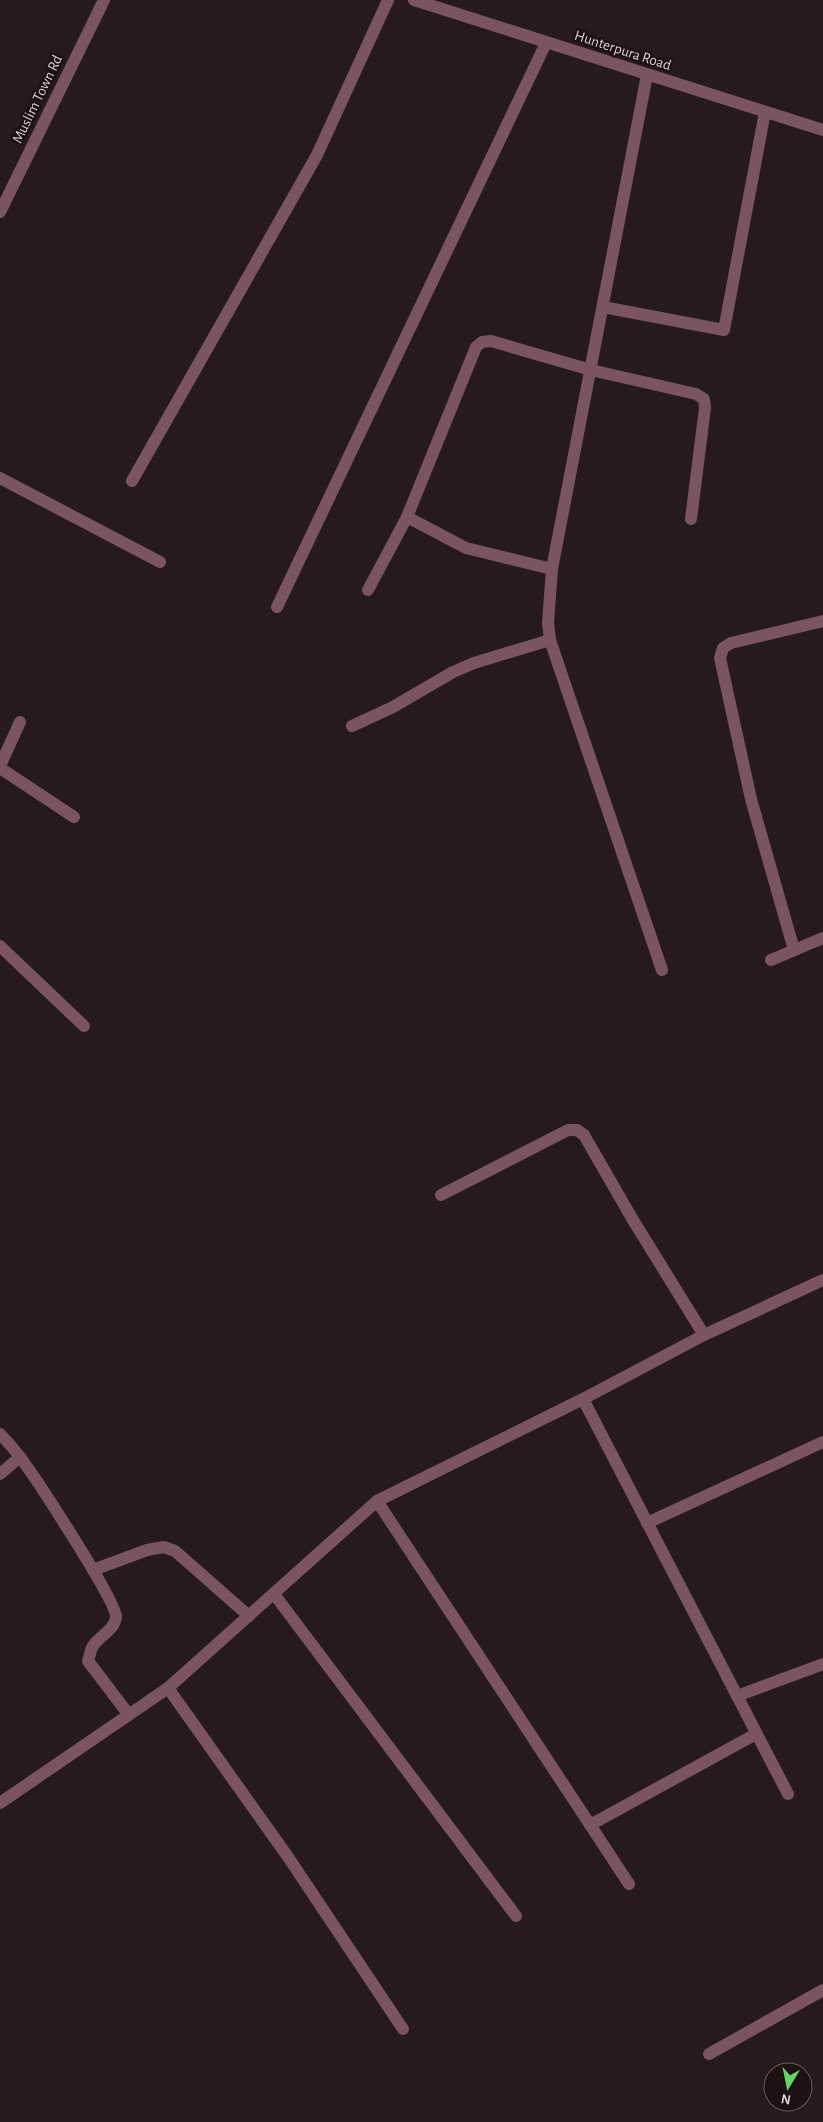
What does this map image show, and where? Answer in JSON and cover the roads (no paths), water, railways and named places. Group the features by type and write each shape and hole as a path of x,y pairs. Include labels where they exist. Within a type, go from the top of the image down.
{"street":[{"name":"Muslim Town Rd","path":"0,212 104,0"},
{"path":"132,481 317,156 388,0"},
{"name":"Hunterpura Road","path":"414,0 823,130"},
{"path":"277,607 546,43"},
{"path":"647,75 552,569 548,623 550,640 662,970"},
{"path":"603,307 724,330 765,112"},
{"path":"368,590 407,517 476,347 482,342 491,341 591,370 696,394 704,399 705,408 691,519"},
{"path":"0,478 160,562"},
{"path":"407,517 466,548 552,569"},
{"path":"794,950 751,799 720,658 723,648 731,643 823,621"},
{"path":"352,726 460,669 550,640"},
{"path":"20,722 0,767 74,817"},
{"path":"771,960 823,938"},
{"path":"0,946 84,1026"},
{"path":"442,1196 568,1130 577,1130 584,1135 633,1220 704,1335"},
{"path":"0,1803 168,1688 376,1501 583,1399 704,1335 823,1280"},
{"path":"583,1399 788,1794"},
{"path":"0,1434 20,1457 93,1570 116,1611 116,1620 113,1626 93,1646 88,1661 129,1715"},
{"path":"647,1522 823,1442"},
{"path":"0,1474 20,1457"},
{"path":"376,1501 629,1884"},
{"path":"93,1570 147,1550 164,1547 175,1551 249,1616"},
{"path":"274,1594 516,1916"},
{"path":"737,1696 823,1664"},
{"path":"168,1688 288,1857 403,2029"},
{"path":"590,1826 756,1734"},
{"path":"709,2054 823,1990"}]}
